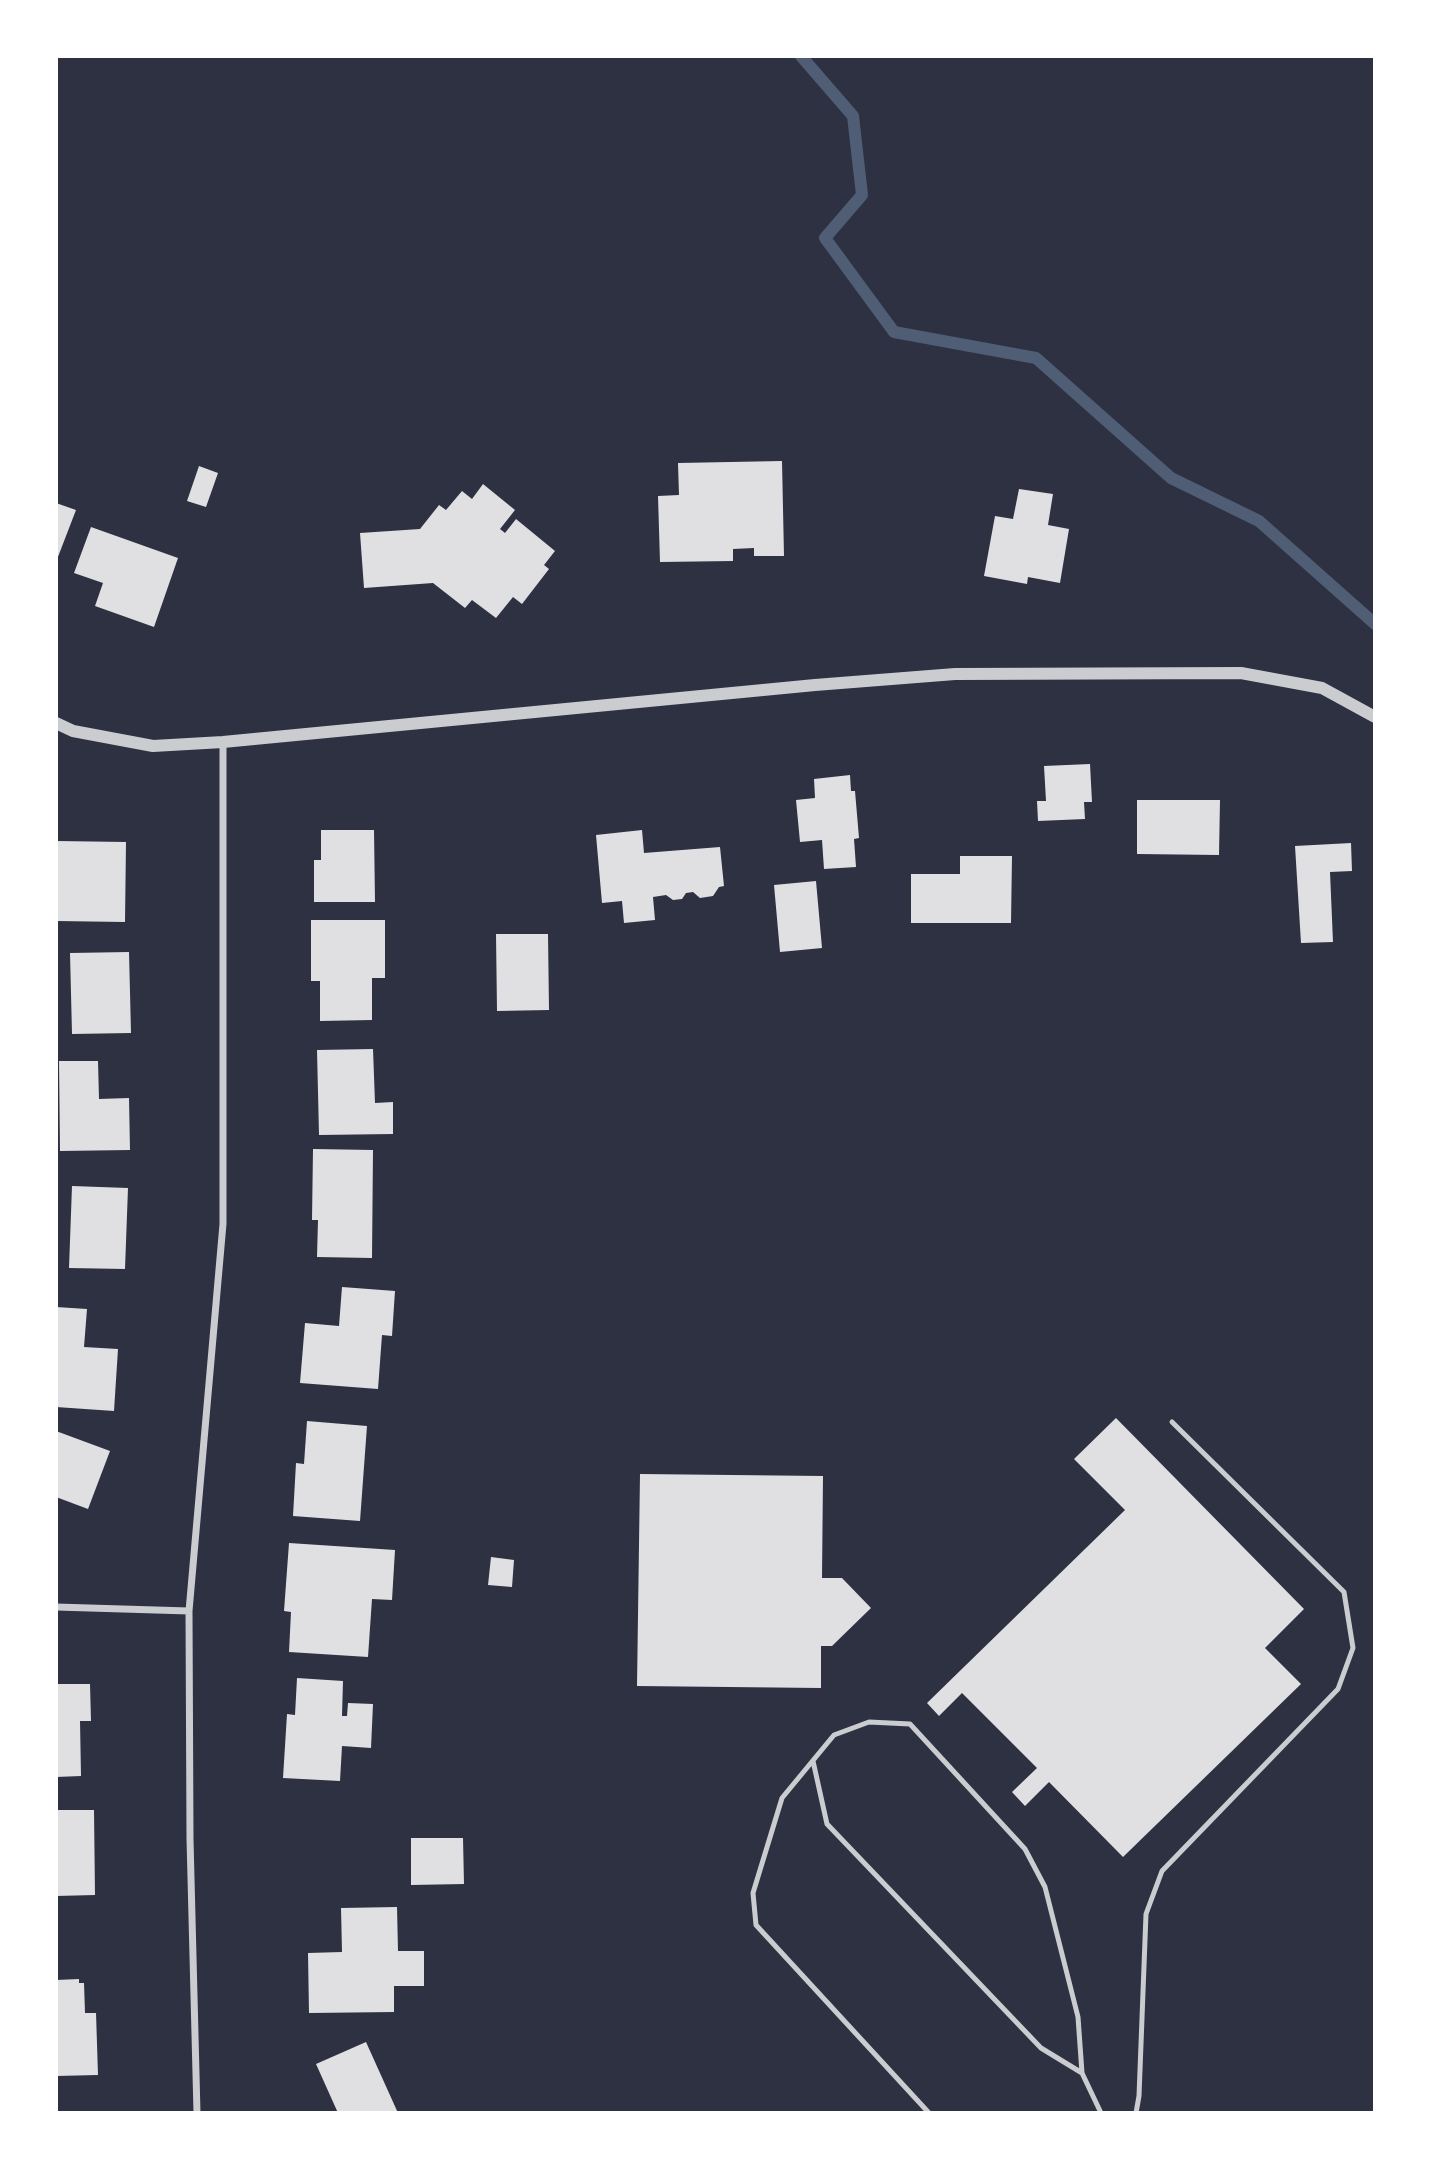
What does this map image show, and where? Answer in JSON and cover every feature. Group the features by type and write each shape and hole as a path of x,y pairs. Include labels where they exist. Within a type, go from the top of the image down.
{"street":[{"path":"56,723 73,731 153,746 223,742 955,674 1241,673 1322,688 1375,718"},
{"path":"197,2113 190,1839 189,1611 223,1224 223,742"},
{"path":"56,1607 189,1611"}],"lane":[{"path":"1136,2113 1139,2096 1146,1914 1162,1871 1338,1689 1353,1648 1344,1592 1171,1422"},
{"path":"929,2113 756,1925 753,1893 782,1798 834,1735 869,1722 910,1724 1025,1849 1045,1887 1078,2017 1082,2073 1101,2113"},
{"path":"813,1761 827,1824 1041,2048 1082,2073"}],"building":[{"path":"782,461 784,556 754,556 754,548 733,549 733,561 660,562 658,496 679,495 678,463"},
{"path":"199,466 218,473 206,507 187,501"},
{"path":"483,484 515,510 500,529 505,533 516,519 555,551 544,565 549,569 522,604 513,597 496,618 472,600 465,608 433,583 364,588 360,533 420,529 439,505 446,510 462,491 472,499"},
{"path":"1019,489 1053,494 1048,525 1069,529 1060,583 1028,577 1027,584 984,576 995,516 1013,519"},
{"path":"56,503 76,510 56,562"},
{"path":"91,527 178,558 154,627 95,606 103,583 74,573"},
{"path":"1090,764 1092,802 1084,802 1085,819 1038,821 1037,801 1046,801 1044,766"},
{"path":"850,775 851,791 855,791 859,838 854,839 856,867 824,869 822,840 800,842 796,800 815,798 814,779"},
{"path":"1137,800 1220,800 1219,855 1137,854"},
{"path":"321,830 374,830 375,902 314,902 314,860 321,860"},
{"path":"642,830 644,853 720,847 724,886 719,887 713,896 700,898 693,892 686,893 682,899 673,900 666,895 653,897 655,920 624,923 622,901 602,903 596,835"},
{"path":"56,841 126,842 125,922 56,921"},
{"path":"1351,843 1352,871 1330,872 1333,942 1301,943 1295,846"},
{"path":"960,856 1012,856 1011,923 911,923 911,874 960,874"},
{"path":"816,881 822,948 780,952 774,885"},
{"path":"311,920 385,920 385,978 372,978 372,1020 320,1021 320,981 311,981"},
{"path":"496,934 548,934 549,1010 497,1011"},
{"path":"129,952 131,1033 72,1034 70,953"},
{"path":"373,1049 375,1103 393,1102 393,1134 319,1135 317,1050"},
{"path":"59,1061 98,1061 99,1099 129,1098 130,1150 60,1151"},
{"path":"313,1149 373,1150 372,1258 317,1257 318,1220 312,1220"},
{"path":"72,1186 128,1188 125,1269 69,1268"},
{"path":"342,1287 395,1291 392,1336 382,1335 378,1389 300,1383 305,1323 339,1326"},
{"path":"56,1307 87,1309 84,1347 118,1349 114,1411 56,1407"},
{"path":"1116,1418 1304,1609 1265,1648 1301,1684 1123,1857 1049,1782 1025,1806 1012,1792 1037,1768 962,1693 939,1716 927,1703 1125,1510 1074,1459"},
{"path":"307,1421 367,1426 360,1521 293,1516 296,1463 304,1464"},
{"path":"56,1431 110,1451 88,1509 56,1497"},
{"path":"640,1474 823,1476 822,1578 842,1578 871,1608 832,1646 821,1646 821,1688 637,1686"},
{"path":"289,1543 395,1550 392,1600 372,1599 368,1657 289,1652 291,1612 284,1611"},
{"path":"491,1557 514,1560 512,1587 488,1585"},
{"path":"297,1678 343,1681 342,1716 347,1716 348,1703 373,1704 371,1748 342,1746 340,1781 283,1778 287,1714 295,1715"},
{"path":"56,1684 90,1684 91,1721 80,1721 81,1776 56,1777"},
{"path":"56,1810 94,1810 95,1895 56,1896"},
{"path":"411,1838 463,1838 464,1884 411,1885"},
{"path":"397,1907 398,1951 424,1951 424,1986 394,1986 394,2012 309,2013 308,1953 342,1952 341,1908"},
{"path":"79,1979 79,1983 84,1983 85,2013 96,2013 98,2075 56,2076 56,1980"},
{"path":"366,2042 398,2113 338,2113 316,2064"}],"waterway":[{"path":"801,56 853,116 862,195 825,238 894,332 1036,358 1171,478 1259,521 1375,624"}]}
